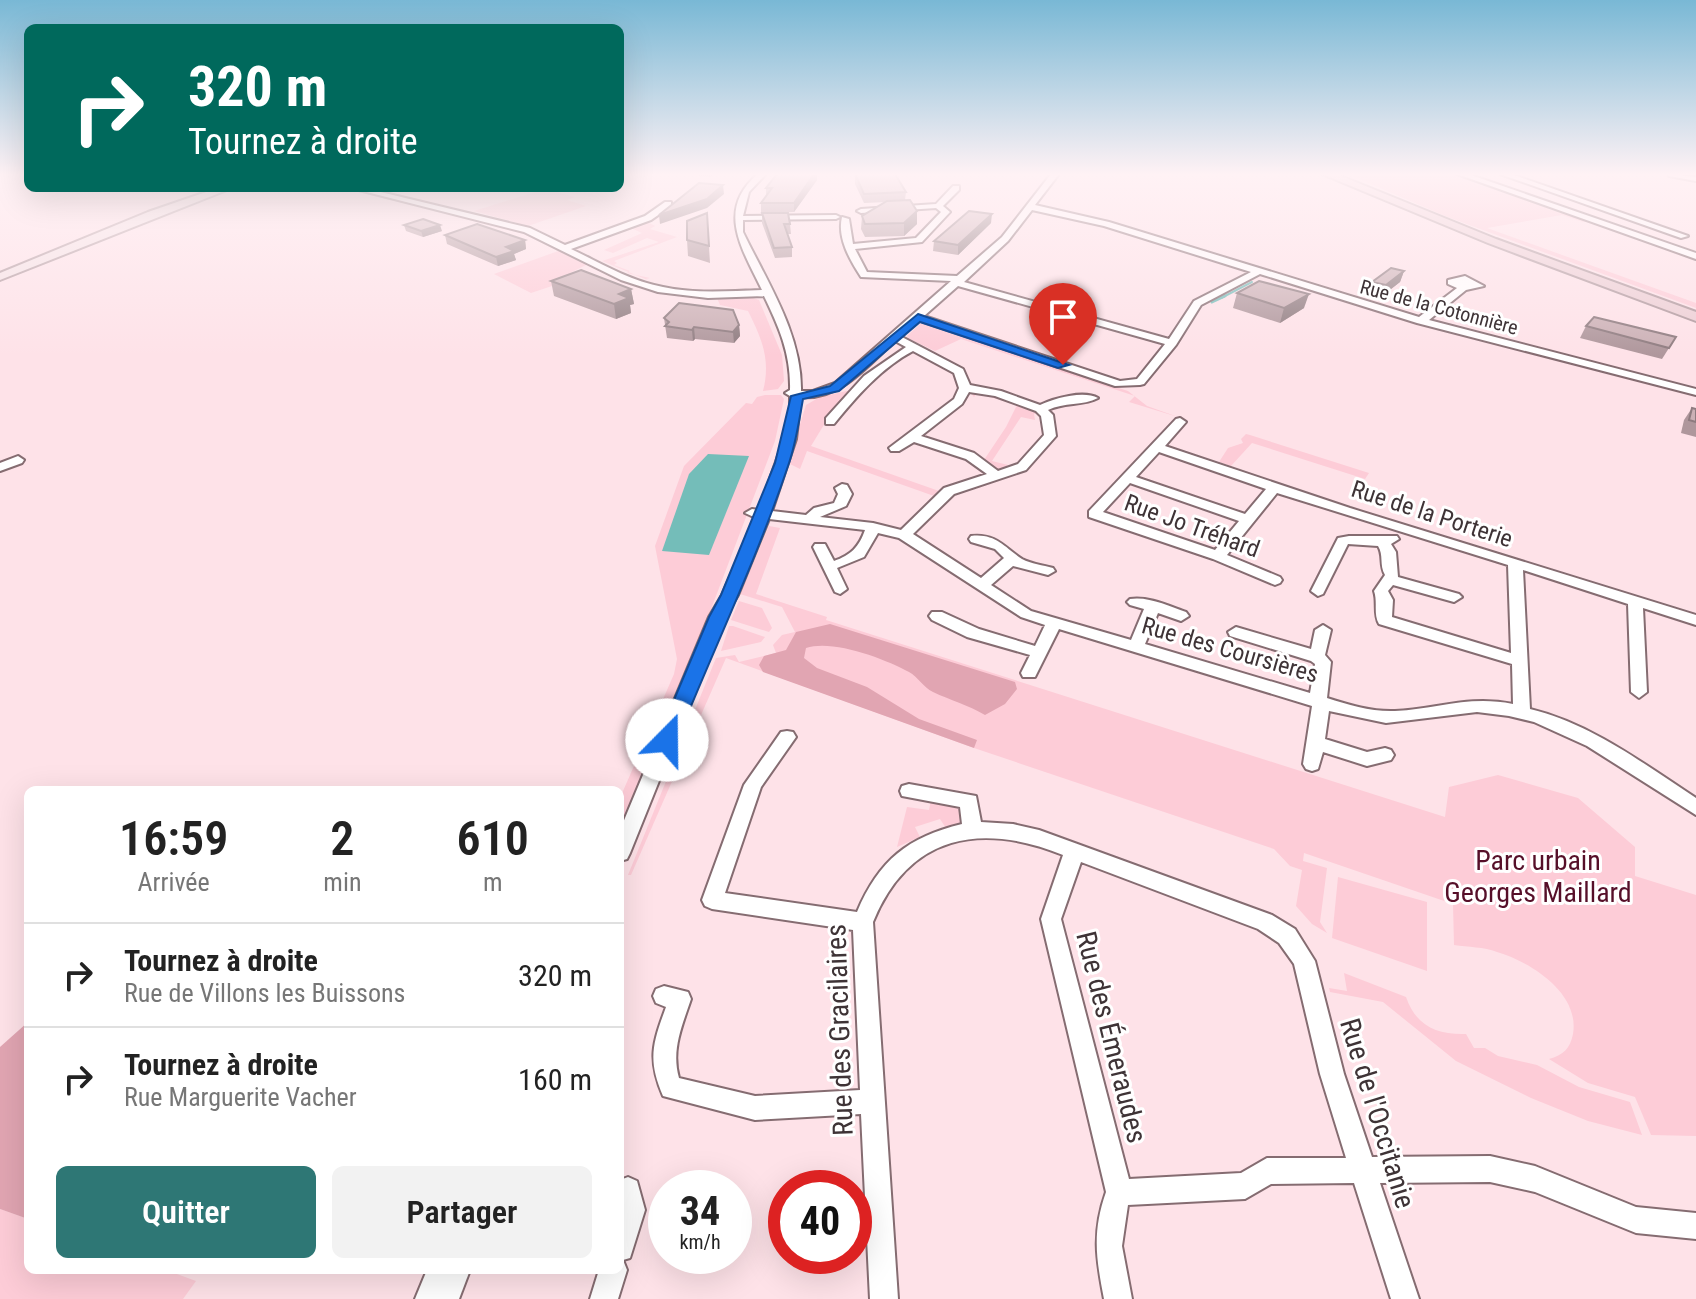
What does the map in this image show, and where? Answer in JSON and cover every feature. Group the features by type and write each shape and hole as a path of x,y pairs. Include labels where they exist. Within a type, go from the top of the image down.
{"highway":[{"path":"1477,235 1696,314"},
{"path":"1488,235 1696,314"}],"main road":[{"path":"0,277 102,235"}],"street":[{"path":"537,235 624,278 661,290 708,295 763,293"},
{"path":"565,248 602,235"},
{"path":"624,843 717,617 730,595 758,513 792,432 795,392 791,343 763,293 741,235"},
{"path":"847,235 861,270 868,276 961,281 1172,343"},
{"path":"851,247 919,240 924,235"},
{"path":"795,392 814,395 839,385 1010,235"},
{"name":"Rue de la Cotonnière","path":"1138,235 1421,321 1695,392"},
{"path":"1635,235 1696,256"},
{"path":"1680,235 1684,236"},
{"path":"918,317 1119,384 1140,382 1172,343 1197,303 1257,272"},
{"path":"1421,321 1463,288"},
{"path":"894,337 959,371 965,388 960,399 938,414 915,438 895,448"},
{"path":"830,421 880,368 898,354 914,347"},
{"path":"904,535 949,491 1022,467 1049,440 1051,432 1047,415 1040,409 997,393 965,388"},
{"path":"1040,409 1055,402 1092,398"},
{"path":"1180,422 1127,478 1248,520"},
{"path":"915,438 970,456 997,476"},
{"name":"Rue de la Porterie","path":"1157,447 1426,538 1458,545 1696,620"},
{"path":"0,467 18,460"},
{"name":"Rue Jo Tréhard","path":"1127,478 1094,514 1218,556 1275,580"},
{"path":"808,520 819,511 839,506 845,494 842,488"},
{"path":"1218,556 1274,488"},
{"name":"Rue des Coursières","path":"758,513 873,527 904,535 1018,610 1318,701 1384,716 1466,706 1522,713 1568,728 1600,744 1696,808"},
{"path":"1318,591 1343,541 1383,543 1392,538 1395,525"},
{"path":"829,566 844,563 865,550 873,527"},
{"path":"976,539 1000,546 1020,564 1048,571"},
{"path":"1383,543 1389,552 1391,580 1381,591 1385,600 1384,620 1520,661"},
{"path":"820,547 840,589"},
{"path":"980,585 995,576 1012,558"},
{"path":"1515,563 1522,713"},
{"path":"1391,580 1454,597"},
{"path":"1635,600 1639,692"},
{"path":"1135,602 1181,616"},
{"path":"1136,648 1153,606"},
{"path":"937,616 973,633 1040,653"},
{"path":"1029,673 1054,623"},
{"path":"1317,657 1323,630"},
{"path":"1236,632 1317,657 1323,662 1318,701 1321,710 1312,764"},
{"path":"787,737 753,785 712,900 863,922"},
{"path":"1315,743 1367,759 1385,755"},
{"path":"909,791 969,801 972,831"},
{"name":"Rue des Gracilaires","path":"884,1299 863,922 878,885 903,857 933,840 972,831 1016,832 1277,927 1295,945"},
{"name":"Rue des Émeraudes","path":"1074,852 1051,919 1119,1192"},
{"name":"Rue de l'Occitanie","path":"1295,945 1304,961 1332,1074 1405,1299"},
{"path":"664,996 680,999 661,1055 662,1071 671,1088 755,1108 873,1101"},
{"path":"1118,1299 1106,1240 1108,1221 1119,1192 1245,1186 1267,1171 1490,1169 1512,1172 1636,1220 1696,1226"},
{"path":"624,1235 632,1210 628,1190"},
{"path":"429,1299 439,1274"},
{"path":"445,1299 454,1274"},
{"path":"604,1299 612,1274"}],"green space":[{"path":"638,235 677,237 614,261 617,263 614,265 630,271 602,261 659,242 647,238 613,253 604,250"},
{"path":"1496,235 1505,235 1696,303 1696,308"},
{"path":"561,250 588,264 570,273 579,277 531,293 494,274"},
{"path":"748,296 759,300 782,355 784,381 778,389 763,391 766,369 764,350 748,311 720,305 717,298"},
{"path":"921,323 1128,391 1134,396 961,339 935,351 907,336"},
{"path":"851,390 811,446 939,491 934,496 807,451 800,469 788,463 806,405 820,397"},
{"path":"970,392 993,394 1041,414 1034,414 1035,420 1021,417 992,461 1008,465 1004,471 994,470 984,460 1017,405 977,393 974,397"},
{"path":"781,395 784,399 775,441 708,617 624,820 624,789 674,674 677,659 655,546 684,466 746,403 752,404 757,397"},
{"path":"1135,396 1147,406 1178,417 1129,402"},
{"path":"1246,434 1369,473 1365,479 1252,443 1231,466 1219,462 1228,448 1243,443 1241,439"},
{"name":"Parc urbain Georges Maillard","path":"769,526 780,528 756,594 827,617 826,620 1445,817 1449,787 1498,775 1578,798 1635,847 1635,876 1696,895 1696,1136 1651,1135 1635,1097 1588,1083 1549,1059 1565,1051 1572,1039 1573,1019 1569,1005 1550,981 1524,963 1492,950 1454,945 1453,904 1304,853 1303,861 1327,868 1320,922 1327,933 1312,924 1296,906 1302,870 1290,866 1274,849 974,748 726,658 631,875 628,875 716,658 735,655 739,662 776,653 773,645 782,635 795,632 782,607 740,594"},
{"path":"739,601 762,608 772,628 769,632 731,620"},
{"path":"729,626 765,637 761,642 721,651"},
{"path":"931,800 963,807 968,824 946,828 940,819 915,827 920,837 897,847 907,807 929,810"},
{"path":"1338,877 1427,902 1427,971 1332,938"},
{"path":"1344,973 1406,997 1422,1022 1446,1033 1466,1034 1474,1048 1485,1048 1498,1056 1537,1065 1579,1087 1630,1102 1642,1135 1588,1121 1531,1098 1456,1061 1383,1002 1330,992 1329,988 1347,991"},
{"path":"0,1209 24,1218 24,1274 177,1274 196,1281 183,1299 0,1299"}],"shaded area":[{"path":"830,624 1015,682 1017,689 1005,704 985,715 933,692 909,672 873,656 830,646 806,648 804,658 817,668 867,687 919,719 977,740 974,748 763,672 759,665 764,656 786,650 796,632"},
{"path":"24,1026 24,1218 0,1209 0,1047"}],"water":[{"path":"708,454 749,456 709,555 662,551 689,474"}],"building":[{"path":"445,235 509,235 525,240 506,247 514,251 496,257"},
{"path":"687,235 708,235 709,246 687,240"},
{"path":"769,235 788,235 792,247 774,248"},
{"path":"941,235 969,235 958,245 934,241"},
{"path":"1391,268 1404,271 1386,285 1372,282"},
{"path":"581,270 631,289 619,294 629,298 614,304 551,281"},
{"path":"1259,281 1309,294 1284,308 1237,293"},
{"path":"679,303 733,310 739,325 733,332 665,326 669,322 664,318"},
{"path":"1594,317 1676,337 1669,348 1586,326"},
{"path":"1692,408 1696,409 1696,422 1689,420"}],"waterway":[{"path":"1224,297 1252,282"},
{"path":"1212,302 1224,297"}],"route":[{"path":"667,740 717,617 730,595 782,463 792,432 798,396 814,395 839,385 918,317 1063,365"}]}
